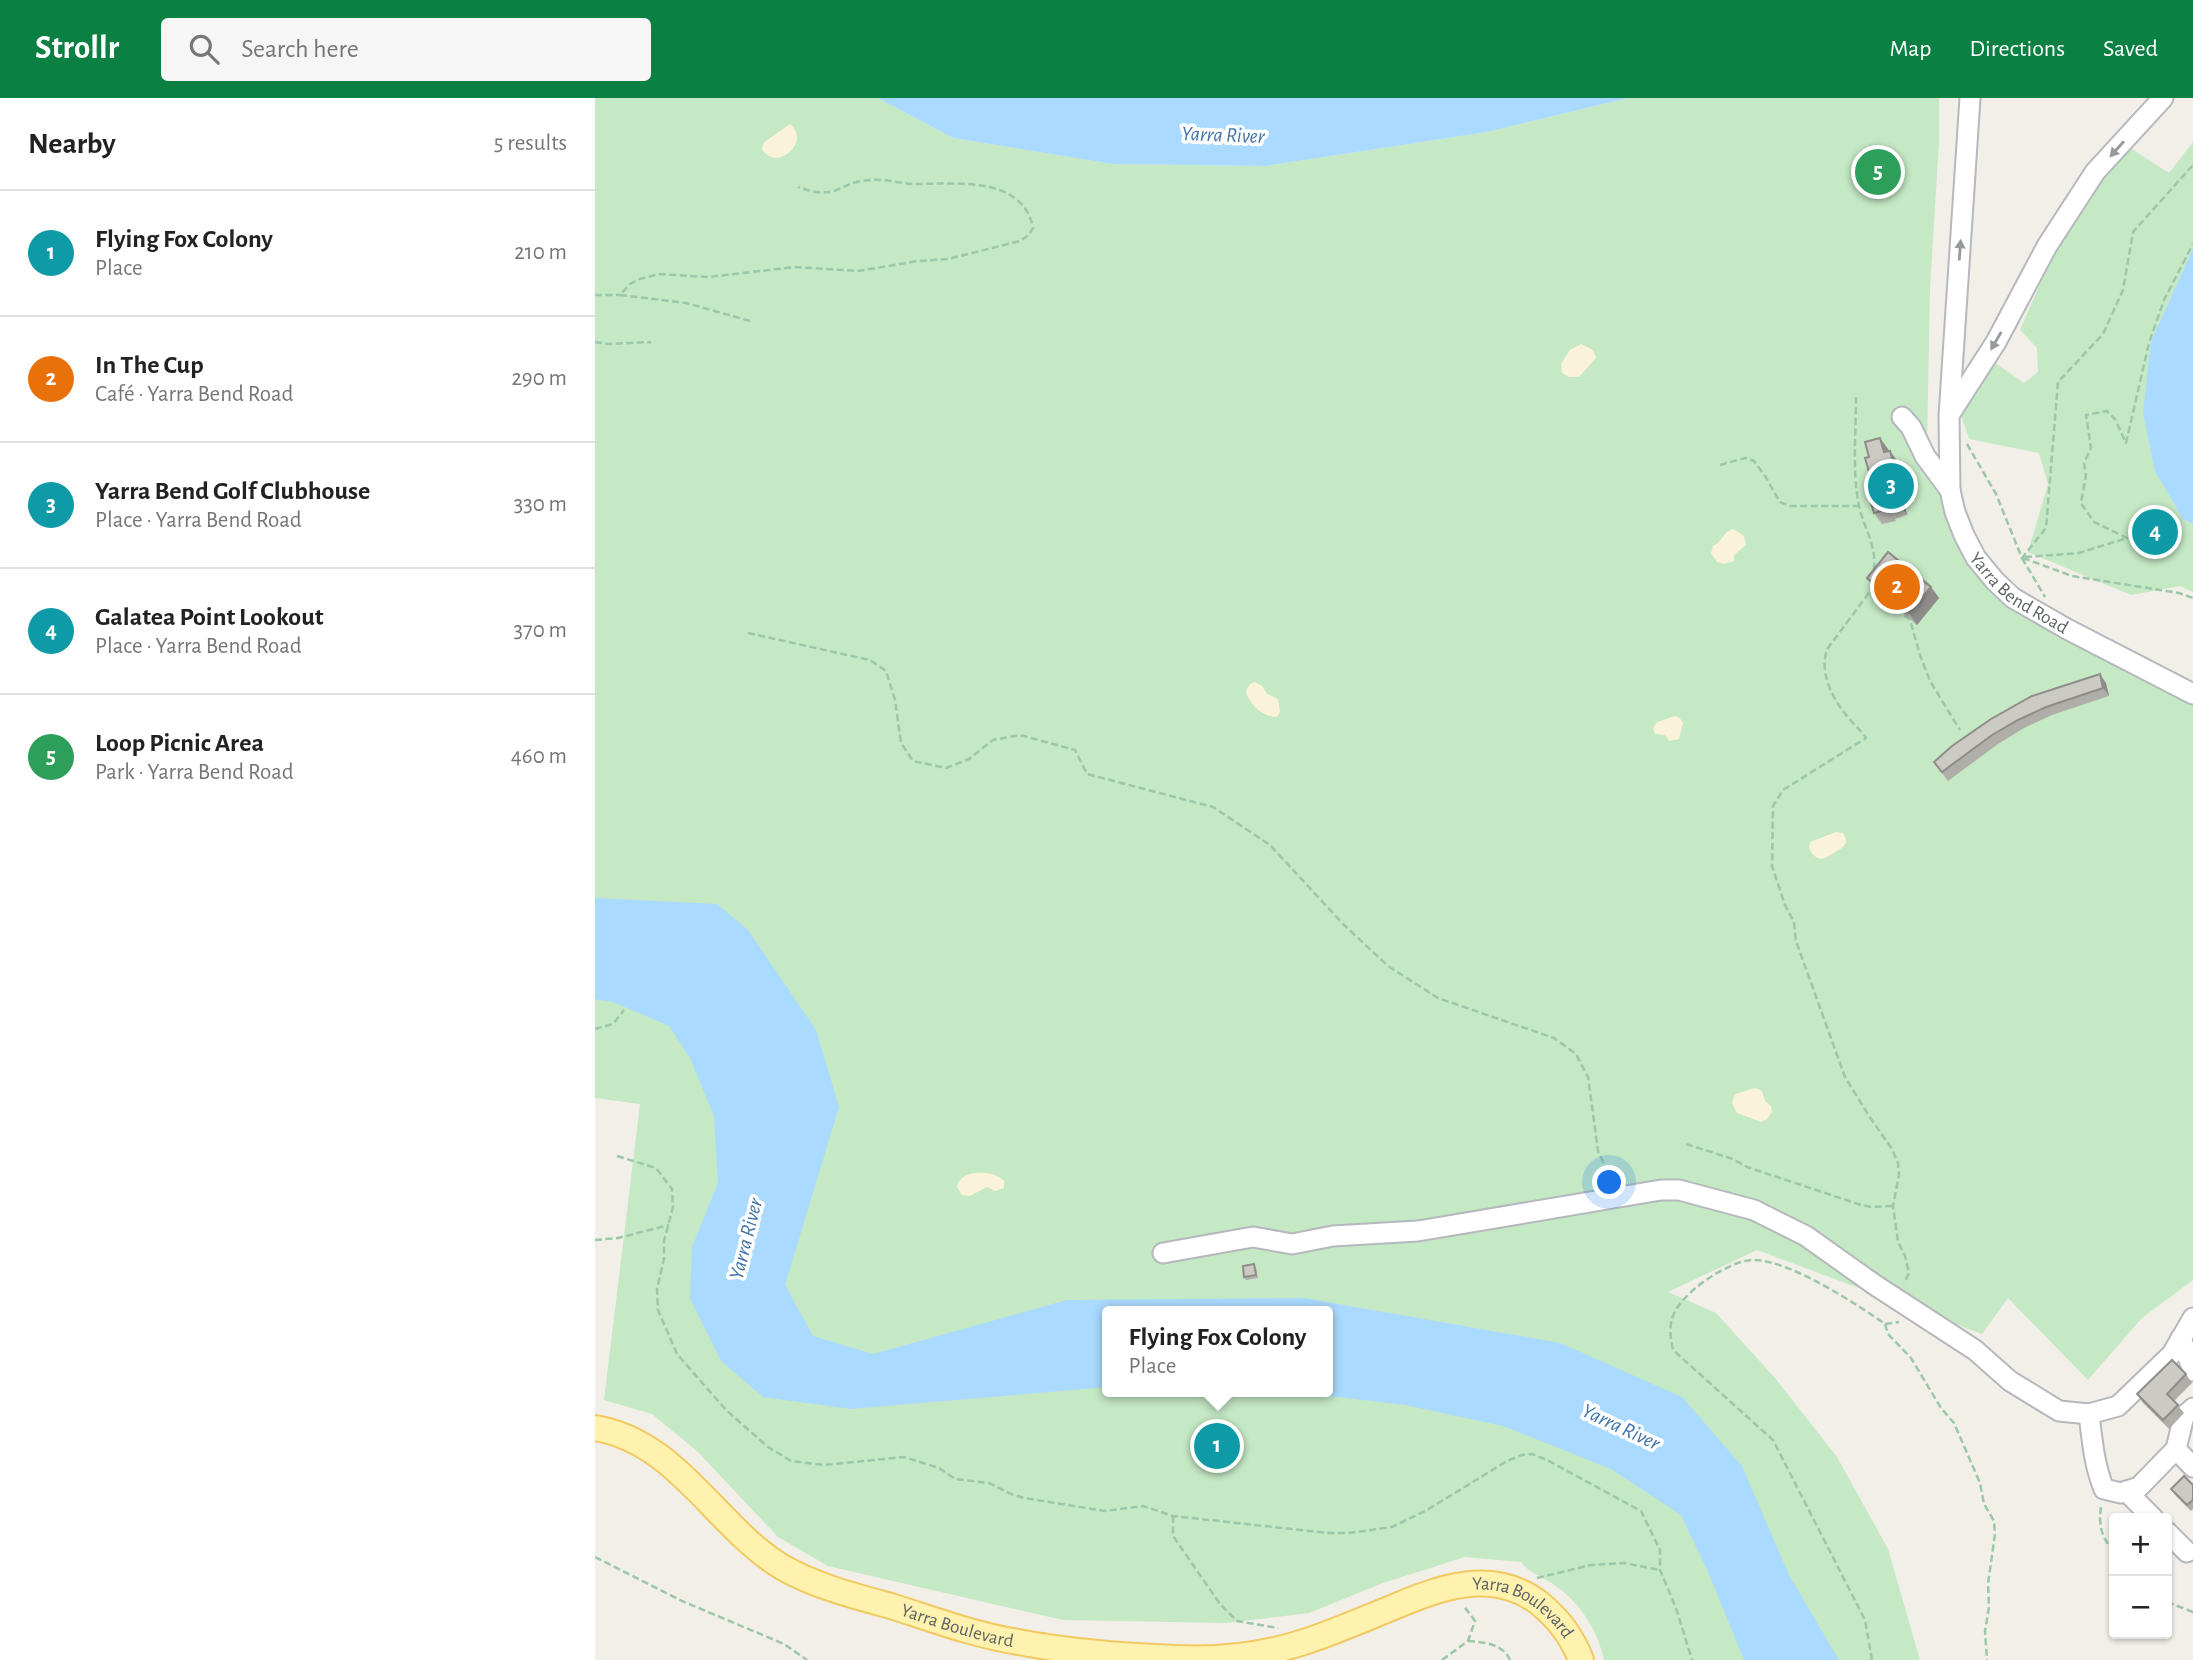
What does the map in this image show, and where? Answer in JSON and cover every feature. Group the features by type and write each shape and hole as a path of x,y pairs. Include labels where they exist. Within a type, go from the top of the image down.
{"main road":[{"name":"Yarra Boulevard","path":"595,1429 633,1440 660,1456 747,1540 774,1561 803,1577 855,1596 1019,1643 1153,1657 1213,1659 1241,1656 1310,1640 1444,1587 1490,1583 1520,1592 1557,1619 1571,1636 1581,1660"}],"street":[{"name":"Yarra Bend Road","path":"1970,98 1949,416 1950,490 1955,512 1976,558 2013,598 2193,694"},
{"path":"1949,416 1996,342 2047,246 2095,172 2163,98"},
{"path":"1902,417 1911,428 1925,456 1950,490"},
{"path":"1163,1253 1253,1237 1292,1244 1333,1236 1418,1231 1661,1190 1679,1190 1754,1210 1806,1236 1975,1350 2010,1381 2059,1411 2089,1414 2118,1406 2172,1354 2193,1318"},
{"path":"2181,1338 2193,1371"},
{"path":"2089,1414 2096,1464 2104,1489 2120,1493 2139,1487 2176,1449 2185,1416 2193,1408"},
{"path":"2176,1449 2193,1467"},
{"path":"2126,1491 2148,1513"},
{"path":"2172,1537 2187,1552"}],"path":[{"path":"2022,558 2046,528 2058,382 2103,334 2123,290 2133,232 2193,164"},
{"path":"619,295 630,284 659,274 708,277 795,267 858,271 948,259 1020,241 1033,228 1020,200 995,188 871,180 860,181 823,194 798,187"},
{"path":"2155,532 2144,542 2127,538 2094,522 2081,503 2086,475 2084,463 2091,448 2086,415 2107,411 2115,419 2126,443 2149,343 2164,300 2193,244"},
{"path":"595,295 619,295 686,303 750,321"},
{"path":"595,342 651,342"},
{"path":"1856,397 1856,478 1859,506 1875,559 1874,573"},
{"path":"1949,416 1996,494 2022,558 2049,601"},
{"path":"1720,465 1745,458 1754,461 1780,502 1790,506 1859,506"},
{"path":"2022,558 2079,552 2127,538"},
{"path":"2022,558 2073,576 2179,593 2193,598"},
{"path":"1872,582 1871,590 1824,657 1827,678 1835,699 1865,738 1783,790 1773,806 1772,866 1785,905 1794,922 1796,941 1845,1077 1892,1149 1898,1163 1899,1175 1893,1206 1898,1242 1909,1273 1894,1297"},
{"path":"1871,590 1910,620 1930,681 1960,730"},
{"path":"748,633 870,660 886,671 895,700 901,743 913,761 946,768 968,759 993,740 1020,735 1075,751 1087,774 1213,807 1270,845 1343,924 1388,966 1438,998 1554,1038 1576,1054 1588,1077 1598,1151 1619,1197"},
{"path":"595,1029 613,1024 624,1010"},
{"path":"1686,1144 1858,1204 1871,1207 1893,1206"},
{"path":"617,1156 656,1168 672,1189 673,1207 664,1241 664,1259 657,1289 658,1310 677,1354 726,1410 768,1447 791,1461 824,1465 904,1457 939,1468 955,1479 989,1483 1024,1498 1105,1511 1143,1506 1173,1516 1349,1533 1392,1527 1427,1510 1507,1461 1532,1454 1641,1511 1660,1550 1660,1570 1676,1608 1692,1660"},
{"path":"595,1240 618,1238 669,1225"},
{"path":"1872,1660 1865,1620 1773,1440 1673,1350 1671,1317 1677,1305 1695,1287 1721,1271 1746,1261 1757,1259 1811,1279 1854,1302 1885,1324 1888,1334 1911,1359 1941,1408 1954,1423 1976,1473 1984,1504 1994,1521 1996,1534 1988,1584 1989,1607 1985,1631 1987,1660"},
{"path":"1885,1324 1924,1317"},
{"path":"2104,1489 2099,1515 2103,1539 2109,1546"},
{"path":"1173,1516 1173,1536 1220,1604 1237,1621 1278,1628"},
{"path":"595,1556 682,1601 784,1644 807,1660"},
{"path":"1537,1578 1591,1565 1623,1563 1660,1570"},
{"path":"1441,1660 1468,1641 1475,1620 1460,1600 1444,1587"},
{"path":"2172,1604 2193,1612"},
{"path":"1468,1641 1489,1642 1508,1654 1510,1660"}],"green space":[{"path":"595,98 878,98 953,138 1113,164 1265,166 1487,132 1628,98 1939,98 1930,288 1927,444 1995,581 2193,694 2193,1280 2142,1318 2088,1380 2008,1298 1982,1334 1757,1250 1668,1292 1716,1313 1775,1378 1837,1457 1888,1549 1920,1660 1604,1660 1587,1619 1566,1594 1521,1562 1465,1557 1383,1583 1309,1613 1225,1623 1063,1620 828,1566 778,1537 698,1452 652,1414 604,1400 640,1104 595,1098"},
{"path":"2193,142 2193,249 2151,341 2183,519 2193,524 2193,592 2180,586 2131,595 2028,552 2048,484 2039,453 1969,439 1961,415 1994,362 2024,383 2038,372 2037,348 2020,330 2083,185 2126,145 2169,173"}],"sand":[{"path":"790,124 797,136 793,148 777,158 769,156 762,150 763,143"},
{"path":"1581,344 1593,350 1596,358 1579,377 1569,377 1562,373 1561,364 1570,350"},
{"path":"1733,529 1744,536 1746,545 1734,555 1734,561 1724,564 1717,562 1711,553 1713,546"},
{"path":"1255,682 1262,686 1267,694 1278,699 1280,712 1277,717 1262,713 1251,701 1246,692 1250,684"},
{"path":"1675,716 1683,723 1679,739 1669,741 1665,735 1655,734 1653,728 1657,722"},
{"path":"1836,832 1843,833 1846,839 1844,845 1825,858 1815,857 1809,848 1810,842"},
{"path":"1755,1088 1762,1091 1765,1101 1771,1106 1772,1112 1761,1122 1737,1113 1732,1103 1735,1094"},
{"path":"974,1173 997,1176 1004,1181 1004,1188 995,1191 987,1187 970,1196 962,1195 957,1187 959,1181"}],"water":[{"name":"Yarra River","path":"878,98 1628,98 1487,132 1265,166 1113,164 953,138"},
{"path":"2193,249 2193,524 2183,519 2155,471 2143,413 2151,341"},
{"name":"Yarra River","path":"595,898 717,904 748,930 816,1030 839,1107 785,1285 813,1336 873,1354 1067,1300 1304,1298 1560,1343 1682,1397 1742,1466 1789,1575 1839,1660 1744,1660 1709,1574 1681,1515 1611,1469 1503,1426 1405,1405 1333,1396 1333,1306 1102,1306 1102,1387 851,1409 763,1397 721,1361 690,1299 692,1247 718,1183 714,1116 690,1058 669,1026 613,1002 595,999"}],"building":[{"path":"1880,438 1884,452 1890,451 1902,494 1897,496 1899,504 1874,513 1868,493 1875,492 1865,458 1869,457 1865,442"},
{"path":"1888,552 1931,587 1909,613 1867,578"},
{"path":"2100,674 2103,688 2046,707 2018,720 1992,735 1942,772 1934,762 1991,719 2032,696"},
{"path":"1254,1264 1256,1275 1244,1277 1243,1266"},
{"path":"2172,1360 2186,1374 2167,1394 2178,1405 2163,1420 2137,1394"},
{"path":"2184,1476 2193,1485 2193,1500 2187,1505 2171,1489"}],"place":[{"name":"Loop Picnic Area","path":"1878,172"},
{"name":"Yarra Bend Golf Clubhouse","path":"1891,486"},
{"name":"Galatea Point Lookout","path":"2155,532"},
{"name":"In The Cup","path":"1897,587"},
{"name":"Flying Fox Colony","path":"1217,1446"}]}
